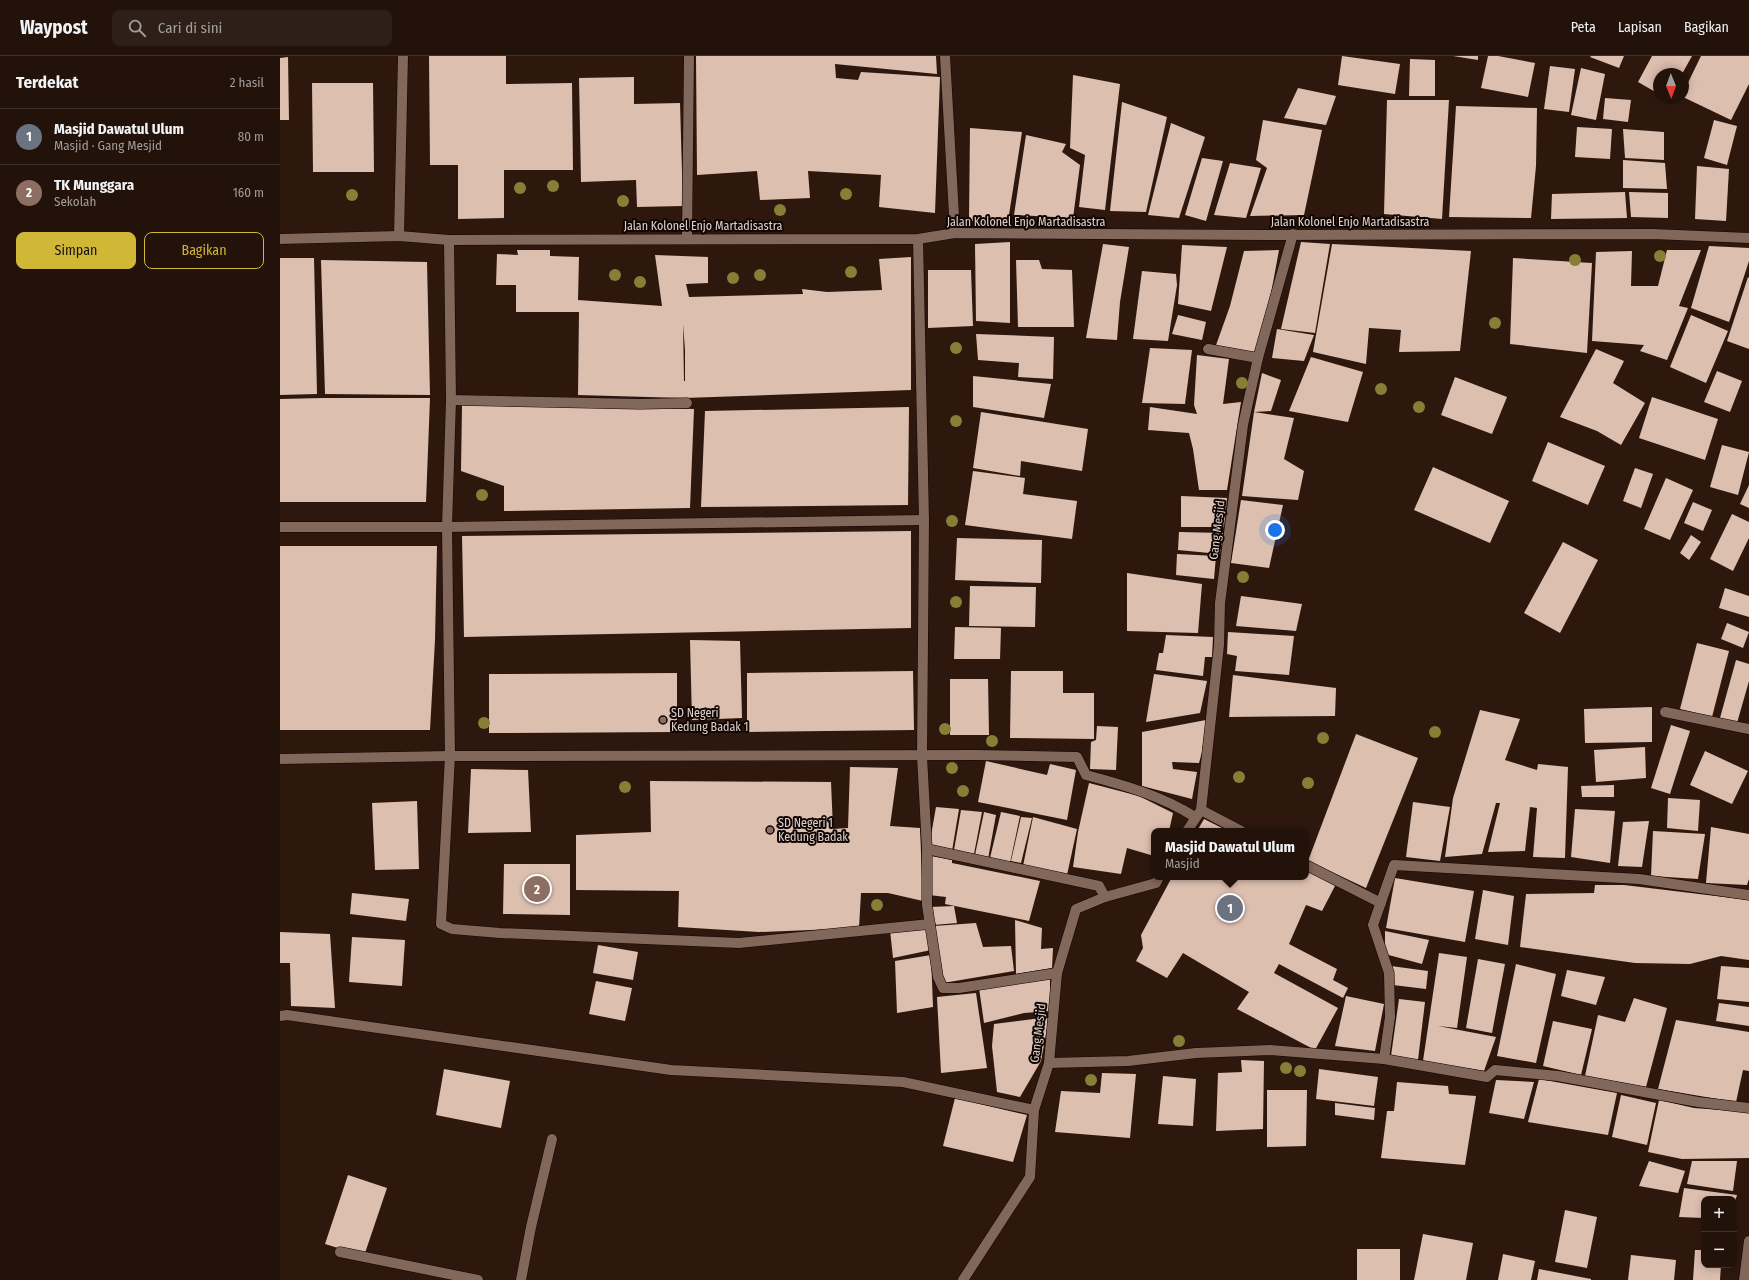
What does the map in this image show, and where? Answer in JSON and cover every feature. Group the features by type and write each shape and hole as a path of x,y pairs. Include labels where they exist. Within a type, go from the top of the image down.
{"street":[{"path":"399,236 403,56"},
{"path":"687,238 689,56"},
{"path":"945,56 955,233"},
{"name":"Jalan Kolonel Enjo Martadisastra","path":"280,239 399,236 449,240 687,238 918,239 955,233 1653,234 1749,238"},
{"name":"Gang Mesjid","path":"1189,828 1198,813 1219,644 1220,603 1244,425 1258,358 1293,234"},
{"path":"918,239 924,520 922,756 927,849 927,905 938,977 943,988 959,988 1057,973"},
{"path":"449,240 451,400 447,527 450,756 441,924 452,929 500,933 739,943 930,924"},
{"path":"1208,349 1258,358"},
{"path":"451,400 632,404 687,403"},
{"path":"280,527 447,527 924,520"},
{"path":"1664,712 1749,728"},
{"path":"280,759 450,756 1077,757 1086,775 1118,783 1234,828"},
{"path":"927,849 1099,886 1105,897"},
{"path":"1384,1059 1390,1017 1389,973 1373,925 1394,865 1639,879 1749,895"},
{"path":"1309,867 1381,903"},
{"name":"Gang Mesjid","path":"963,1280 1030,1177 1034,1110 1048,1063 1057,973 1076,909 1105,897 1156,883 1158,880"},
{"path":"280,1016 287,1015 671,1070 903,1082 1034,1110"},
{"path":"1048,1063 1128,1061 1196,1053 1270,1050 1384,1059 1487,1077 1495,1070 1558,1076 1698,1102 1749,1108"},
{"path":"521,1280 531,1227 552,1139"},
{"path":"1744,1280 1749,1241"},
{"path":"340,1252 478,1280"}],"building":[{"path":"429,56 506,56 506,84 572,83 573,170 504,170 504,218 458,219 458,165 430,165"},
{"path":"696,56 936,56 937,74 835,64 836,78 858,80 861,72 940,77 935,213 879,207 881,175 808,171 810,198 760,200 757,171 697,175"},
{"path":"1342,56 1400,64 1395,94 1338,85"},
{"path":"1453,56 1478,56 1478,60"},
{"path":"1488,56 1498,56 1535,63 1528,97 1481,88"},
{"path":"1624,56 1619,68 1590,57"},
{"path":"1652,56 1692,56 1685,68 1653,68 1653,91 1638,82"},
{"path":"1701,56 1749,56 1749,84 1731,120 1689,100 1689,81"},
{"path":"288,57 289,120 280,120 280,58"},
{"path":"1410,59 1435,60 1435,96 1409,96"},
{"path":"1550,66 1575,69 1569,112 1544,109"},
{"path":"1581,68 1605,74 1596,120 1571,115"},
{"path":"1073,75 1120,84 1105,210 1079,207 1085,155 1070,148"},
{"path":"634,77 634,104 680,103 683,206 637,207 636,180 581,182 579,78"},
{"path":"312,83 373,83 374,172 313,172"},
{"path":"1298,88 1336,96 1326,125 1284,118"},
{"path":"1605,98 1631,100 1628,122 1603,119"},
{"path":"1387,100 1449,100 1442,219 1384,214"},
{"path":"1122,102 1167,117 1146,212 1110,211"},
{"path":"1456,106 1537,108 1536,166 1531,218 1449,217"},
{"path":"1263,120 1322,130 1304,215 1250,216 1267,168 1256,160"},
{"path":"1714,120 1737,126 1727,165 1704,158"},
{"path":"1171,123 1205,137 1179,218 1148,215"},
{"path":"1577,127 1612,129 1610,159 1575,157"},
{"path":"970,128 1022,132 1008,221 969,221"},
{"path":"1623,129 1664,132 1664,160 1625,158"},
{"path":"1026,135 1066,144 1062,152 1080,165 1073,218 1014,215"},
{"path":"1202,158 1223,161 1206,221 1185,215"},
{"path":"1623,160 1665,163 1667,189 1623,188"},
{"path":"1230,163 1261,168 1246,218 1214,215"},
{"path":"1697,166 1729,169 1726,221 1695,219"},
{"path":"1625,192 1627,218 1551,219 1552,194"},
{"path":"1629,192 1668,193 1668,218 1631,217"},
{"path":"1010,242 1010,323 976,321 975,244"},
{"path":"1301,242 1330,244 1315,333 1281,329"},
{"path":"1103,244 1129,247 1120,302 1117,340 1086,338"},
{"path":"1332,244 1471,251 1460,351 1399,352 1401,330 1369,328 1366,364 1313,352"},
{"path":"1182,245 1227,247 1211,311 1178,304"},
{"path":"1709,246 1749,248 1749,261 1729,322 1691,308"},
{"path":"517,250 550,250 550,256 579,257 578,300 662,306 655,255 708,257 708,283 686,284 689,297 803,294 802,289 827,292 882,290 879,259 911,257 911,390 684,398 578,395 579,312 516,312 516,285 496,285 497,254 518,255","holes":["683,324 685,381 684,381"]},
{"path":"1279,250 1268,310 1254,355 1215,348 1230,306 1244,251"},
{"path":"1667,250 1701,250 1679,306 1688,308 1667,360 1640,351 1644,345 1592,341 1596,252 1632,251 1631,286 1658,286"},
{"path":"280,258 314,258 317,394 280,395"},
{"path":"1513,258 1592,263 1587,353 1510,344"},
{"path":"321,260 427,262 430,395 325,394"},
{"path":"1016,260 1039,260 1042,269 1072,270 1074,327 1018,327"},
{"path":"928,270 971,270 973,326 928,328"},
{"path":"1142,271 1176,274 1177,285 1168,341 1133,339"},
{"path":"1748,277 1749,278 1749,349 1727,341"},
{"path":"1178,315 1206,322 1202,340 1172,334"},
{"path":"1691,315 1728,331 1706,383 1670,367"},
{"path":"1277,329 1314,335 1304,361 1272,358"},
{"path":"976,334 1054,337 1053,379 1018,377 1019,363 978,360"},
{"path":"1150,348 1192,350 1185,404 1142,403"},
{"path":"1596,349 1624,361 1613,383 1645,403 1621,445 1597,431 1560,417"},
{"path":"1197,355 1229,359 1223,404 1241,402 1227,490 1199,490 1189,433 1148,430 1150,407 1197,414 1194,405"},
{"path":"1311,357 1363,372 1348,422 1289,411"},
{"path":"1717,371 1742,381 1730,412 1704,402"},
{"path":"1262,373 1281,380 1271,411 1254,412"},
{"path":"973,376 1051,384 1044,418 973,407"},
{"path":"1455,377 1507,397 1492,434 1441,415"},
{"path":"1652,397 1718,419 1705,460 1639,438"},
{"path":"430,398 426,502 280,502 280,399"},
{"path":"462,405 694,409 690,508 504,511 504,486 461,471"},
{"path":"909,407 908,505 701,507 705,411"},
{"path":"981,412 1088,429 1082,471 1021,461 1020,476 973,468"},
{"path":"1254,412 1294,418 1284,459 1304,471 1298,500 1242,496"},
{"path":"1548,442 1605,466 1588,505 1532,481"},
{"path":"1722,445 1749,452 1738,495 1710,487"},
{"path":"1433,467 1509,501 1490,543 1414,510"},
{"path":"1635,468 1653,474 1641,508 1623,501"},
{"path":"973,471 1025,478 1023,494 1077,501 1072,539 965,525"},
{"path":"1666,478 1693,490 1670,540 1644,529"},
{"path":"1749,485 1749,508 1740,504"},
{"path":"1181,496 1227,498 1224,527 1181,527"},
{"path":"1241,500 1283,505 1269,568 1231,563"},
{"path":"1693,502 1712,510 1703,531 1684,523"},
{"path":"1732,514 1749,522 1749,538 1733,571 1710,559"},
{"path":"911,531 911,628 464,637 462,536"},
{"path":"1179,532 1223,533 1220,554 1178,550"},
{"path":"1691,535 1701,542 1689,560 1680,553"},
{"path":"957,538 1042,540 1041,583 955,580"},
{"path":"1563,542 1598,560 1560,633 1524,613"},
{"path":"280,546 437,546 435,640 430,730 280,730"},
{"path":"1177,554 1216,556 1214,579 1176,575"},
{"path":"1127,573 1202,584 1198,633 1127,631"},
{"path":"970,586 1036,587 1035,627 969,626"},
{"path":"1725,588 1749,596 1749,617 1719,608"},
{"path":"1241,596 1302,604 1296,631 1236,626"},
{"path":"1727,623 1749,632 1743,648 1721,639"},
{"path":"955,627 1001,628 1000,659 954,659"},
{"path":"1228,632 1294,636 1289,675 1235,671 1237,656 1227,654"},
{"path":"1166,635 1213,637 1212,657 1205,657 1203,676 1156,670 1159,653 1163,653"},
{"path":"690,640 740,641 742,718 692,720"},
{"path":"1697,643 1729,651 1712,717 1680,709"},
{"path":"1736,660 1749,664 1749,681 1737,723 1720,718"},
{"path":"913,671 914,730 747,732 747,673"},
{"path":"1011,671 1063,671 1063,693 1094,693 1094,739 1010,738"},
{"path":"677,673 677,732 489,733 489,674"},
{"path":"1154,674 1207,681 1200,713 1146,722"},
{"path":"1233,675 1336,688 1335,716 1229,717"},
{"path":"950,679 988,679 989,735 950,735"},
{"path":"1652,707 1652,742 1585,743 1584,709"},
{"path":"1480,710 1520,719 1505,760 1537,770 1538,764 1568,767 1565,858 1533,857 1537,808 1530,807 1525,851 1488,852 1500,803 1496,803 1482,854 1445,857 1453,798"},
{"path":"1206,720 1199,763 1172,762 1173,769 1197,772 1192,799 1142,786 1142,732"},
{"path":"1671,725 1690,731 1670,794 1651,788"},
{"path":"1097,726 1118,727 1116,770 1090,769 1091,742 1096,740"},
{"path":"1356,734 1418,758 1366,888 1309,861"},
{"path":"1645,747 1646,778 1596,782 1594,750"},
{"path":"1705,751 1748,771 1732,804 1690,785"},
{"path":"986,761 1047,775 1050,764 1076,770 1067,820 978,802"},
{"name":"SD Negeri 1 Kedung Badak","path":"850,767 898,768 890,826 920,828 923,901 888,893 861,893 859,928 759,932 678,927 679,891 576,890 576,835 651,832 650,781 831,782 833,829 848,828"},
{"path":"471,769 528,770 531,832 468,833"},
{"path":"1089,783 1139,796 1173,813 1170,828 1151,828 1151,855 1127,848 1121,874 1073,867 1078,832"},
{"path":"1614,785 1614,797 1582,797 1581,786"},
{"path":"1668,798 1700,800 1698,831 1667,828"},
{"path":"417,801 419,869 375,870 372,803"},
{"path":"1413,802 1450,807 1440,861 1406,857"},
{"path":"936,807 959,809 952,851 929,847"},
{"path":"1575,809 1615,811 1610,863 1571,857"},
{"path":"961,810 982,812 974,854 954,850"},
{"path":"984,812 996,815 988,859 975,855"},
{"path":"1001,812 1020,816 1010,863 990,858"},
{"path":"1021,817 1032,818 1021,863 1011,861"},
{"path":"1033,817 1077,829 1067,875 1023,866"},
{"path":"1204,819 1222,828 1199,828"},
{"path":"1649,821 1642,867 1618,866 1623,822"},
{"path":"1711,827 1749,834 1749,879 1747,885 1706,883"},
{"path":"1653,831 1705,834 1698,879 1651,876"},
{"path":"931,856 952,860 952,863 1040,881 1029,921 945,904 946,897 929,895"},
{"path":"504,864 570,864 570,915 503,914"},
{"path":"1309,870 1336,884 1322,911 1306,905 1289,944 1337,969 1333,980 1348,988 1343,998 1279,964 1274,973 1338,1008 1315,1050 1237,1009 1249,992 1183,953 1167,978 1136,961 1143,948 1141,935 1170,880 1309,880"},
{"path":"1395,878 1474,891 1465,942 1386,928"},
{"path":"1595,885 1624,885 1749,900 1749,960 1721,956 1690,964 1635,963 1520,947 1526,894 1594,893"},
{"path":"1483,890 1514,896 1508,945 1475,939"},
{"path":"352,893 409,899 406,921 350,914"},
{"path":"954,906 957,923 933,925 930,907"},
{"path":"1015,920 1042,928 1041,949 1053,948 1052,968 1016,974"},
{"path":"976,923 983,947 1011,946 1014,971 943,983 934,926"},
{"path":"928,927 931,950 893,958 890,930"},
{"path":"1385,931 1429,940 1422,964 1385,954"},
{"path":"280,932 330,934 335,1008 291,1006 290,963 280,963"},
{"path":"352,937 405,940 402,986 349,982"},
{"path":"598,945 638,952 633,980 593,973"},
{"path":"1439,953 1467,957 1457,1028 1438,1026 1496,1037 1484,1071 1423,1061"},
{"path":"931,955 933,1007 897,1013 895,961"},
{"path":"1478,959 1505,964 1492,1033 1466,1028"},
{"path":"1516,964 1556,974 1536,1063 1497,1056"},
{"path":"1391,966 1428,971 1426,989 1393,985"},
{"path":"1721,966 1749,968 1749,1002 1717,999"},
{"path":"1567,970 1605,977 1596,1005 1561,996"},
{"path":"1050,978 1050,1011 1024,1013 984,1023 979,988"},
{"path":"596,981 632,988 625,1021 589,1014"},
{"path":"976,993 987,1068 941,1073 937,997"},
{"path":"1346,996 1384,1004 1375,1051 1335,1046"},
{"path":"1634,998 1667,1008 1646,1087 1585,1076 1598,1015 1625,1022"},
{"path":"1399,999 1425,1002 1418,1060 1391,1056"},
{"path":"1719,1003 1749,1007 1749,1026 1716,1021"},
{"path":"1049,1017 1041,1061 1020,1097 997,1092 992,1046 994,1024"},
{"path":"1676,1020 1749,1032 1749,1071 1743,1070 1736,1102 1658,1089"},
{"path":"1553,1021 1592,1029 1581,1075 1543,1066"},
{"path":"1241,1060 1264,1061 1263,1129 1216,1131 1218,1073 1242,1072"},
{"path":"444,1069 510,1081 501,1128 436,1115"},
{"path":"1319,1069 1378,1077 1374,1106 1316,1099"},
{"path":"1102,1073 1136,1074 1130,1138 1055,1132 1061,1091 1100,1093"},
{"path":"1163,1076 1196,1079 1193,1126 1158,1124"},
{"path":"1539,1079 1617,1093 1608,1135 1528,1122"},
{"path":"1496,1080 1534,1082 1524,1119 1489,1113"},
{"path":"1397,1082 1448,1086 1449,1094 1476,1096 1465,1165 1381,1158 1387,1111 1394,1111"},
{"path":"1267,1090 1307,1090 1306,1146 1267,1147"},
{"path":"1621,1095 1656,1103 1647,1145 1612,1137"},
{"path":"955,1098 1027,1115 1013,1162 943,1146"},
{"path":"1659,1100 1694,1108 1749,1112 1749,1158 1682,1159 1648,1152"},
{"path":"1335,1103 1375,1108 1374,1120 1335,1115"},
{"path":"1649,1161 1685,1171 1678,1193 1639,1186"},
{"path":"1692,1161 1737,1161 1733,1191 1687,1184"},
{"path":"348,1175 387,1188 364,1256 325,1244"},
{"path":"1684,1188 1737,1195 1701,1196 1701,1218 1679,1217"},
{"path":"1565,1210 1597,1217 1587,1268 1555,1262"},
{"path":"1423,1234 1473,1243 1466,1280 1414,1280"},
{"path":"1357,1249 1400,1249 1400,1280 1357,1280"},
{"path":"1695,1250 1701,1250 1701,1268 1721,1268 1720,1280 1693,1280"},
{"path":"1503,1254 1535,1261 1531,1280 1498,1280"},
{"path":"1631,1255 1676,1260 1674,1280 1628,1280"},
{"path":"1539,1269 1591,1279 1591,1280 1537,1280"}],"place":[{"name":"SD Negeri Kedung Badak 1","path":"663,720"},
{"name":"SD Negeri 1 Kedung Badak","path":"770,830"},
{"name":"TK Munggara","path":"537,889"},
{"name":"Masjid Dawatul Ulum","path":"1230,908"}]}
